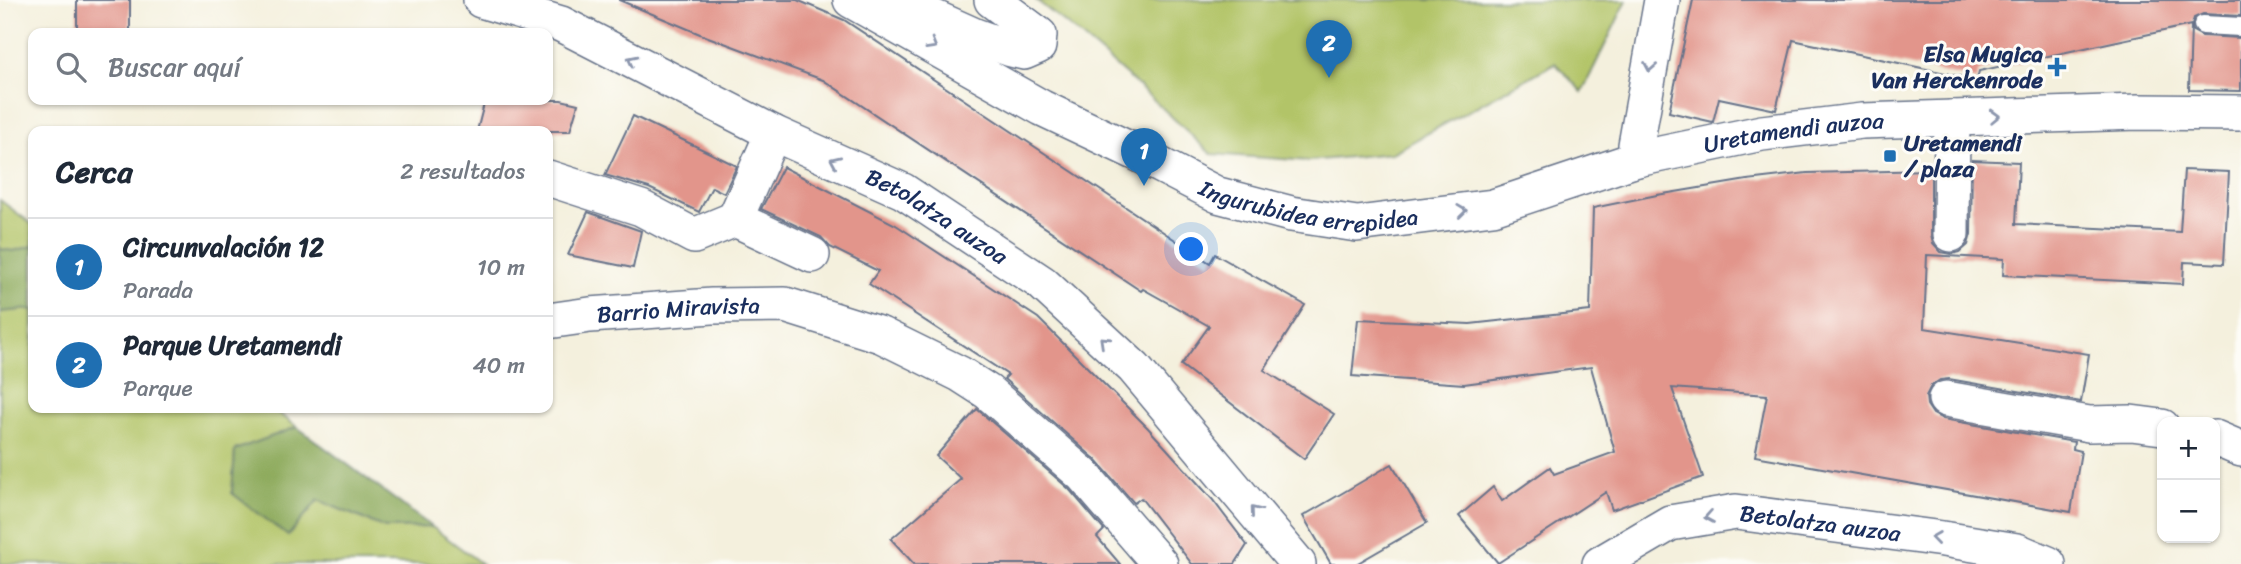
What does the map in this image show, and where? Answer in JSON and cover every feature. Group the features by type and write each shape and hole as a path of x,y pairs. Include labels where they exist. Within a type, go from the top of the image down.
{"street":[{"name":"Betolatza auzoa","path":"481,0 561,24 773,133 903,191 1042,283 1134,368 1298,564"},
{"name":"Ingurubidea errepidea","path":"851,0 1042,107 1218,195 1291,214 1357,224 1493,207 1637,159"},
{"path":"894,0 1011,49 1024,51 1038,46 1039,35 1033,28 992,0"},
{"path":"1637,159 1636,145 1662,0"},
{"name":"Uretamendi auzoa","path":"1637,159 1762,133 1862,121 2138,112 2241,113"},
{"path":"1951,234 1952,118"},
{"path":"553,180 641,208 694,236 735,219 773,133"},
{"path":"735,219 813,255"},
{"name":"Barrio Miravista","path":"553,320 712,306 785,305 881,335 960,374 988,392 1083,475 1160,564"},
{"path":"1946,399 2089,424 2157,427"},
{"path":"2220,440 2241,449"},
{"name":"Betolatza auzoa","path":"1600,564 1670,523 1736,512 2017,551 2048,564"}],"lane":[{"path":"2203,25 2241,26"}],"green space":[{"path":"1036,0 1627,0 1582,92 1555,63 1392,153 1309,161 1211,154 1126,75"},
{"path":"0,200 28,221 28,247 13,251 0,249"},
{"path":"28,247 28,309 0,312 0,249 13,251"},
{"path":"28,309 28,413 279,413 297,427 235,450 232,493 288,535 318,500 385,528 432,527 482,564 0,564 0,312"},
{"path":"297,427 432,527 385,528 318,500 288,536 232,493 235,450"}],"building":[{"path":"77,0 130,0 130,28 77,28"},
{"path":"619,0 797,0 844,20 1210,263 1215,254 1305,305 1264,370 1334,414 1304,459 1181,365 1209,326 1143,289 1141,291 823,80"},
{"path":"1693,0 2241,0 2241,16 2203,14 2194,18 2192,25 2193,31 2202,36 2241,38 2241,91 2189,90 2191,25 1979,71 1977,80 1793,40 1776,110 1719,98 1713,122 1669,112"},
{"path":"553,100 578,104 570,131 553,131 553,126 478,126 484,105 553,105"},
{"path":"633,116 737,166 724,193 712,187 699,212 649,188 605,175"},
{"path":"1972,160 2019,162 2016,224 2180,232 2184,170 2229,172 2224,264 2184,262 2183,284 2003,275 2004,259 1927,255 1924,328 2089,354 2081,402 1949,379 1940,380 1931,386 1926,396 1927,405 1933,414 1943,419 2074,442 2073,449 2081,451 2071,512 1755,456 1767,395 1672,388 1703,477 1612,510 1606,492 1498,563 1459,516 1493,487 1502,501 1550,467 1554,474 1615,452 1591,367 1464,384 1352,376 1358,319 1470,324 1590,311 1593,208 1747,180 1807,173 1931,170 1933,243 1941,252 1960,252 1968,245 1971,234"},
{"path":"783,167 896,225 1038,318 1148,428 1212,499 1247,545 1235,564 1192,564 1141,498 1134,503 1096,460 1004,379 1008,375 869,284 878,271 830,247 821,237 761,209"},
{"path":"588,212 641,231 633,268 568,255"},
{"path":"977,409 1069,489 1104,530 1097,537 1120,564 914,564 891,539 961,479 936,456"},
{"path":"1392,464 1427,523 1356,564 1331,564 1303,516"}],"place":[{"name":"Elsa Mugica Van Herckenrode","path":"2057,67"},
{"name":"Parque Uretamendi","path":"1329,78"},
{"name":"Uretamendi / plaza","path":"1890,156"},
{"name":"Circunvalación 12","path":"1144,186"}]}
